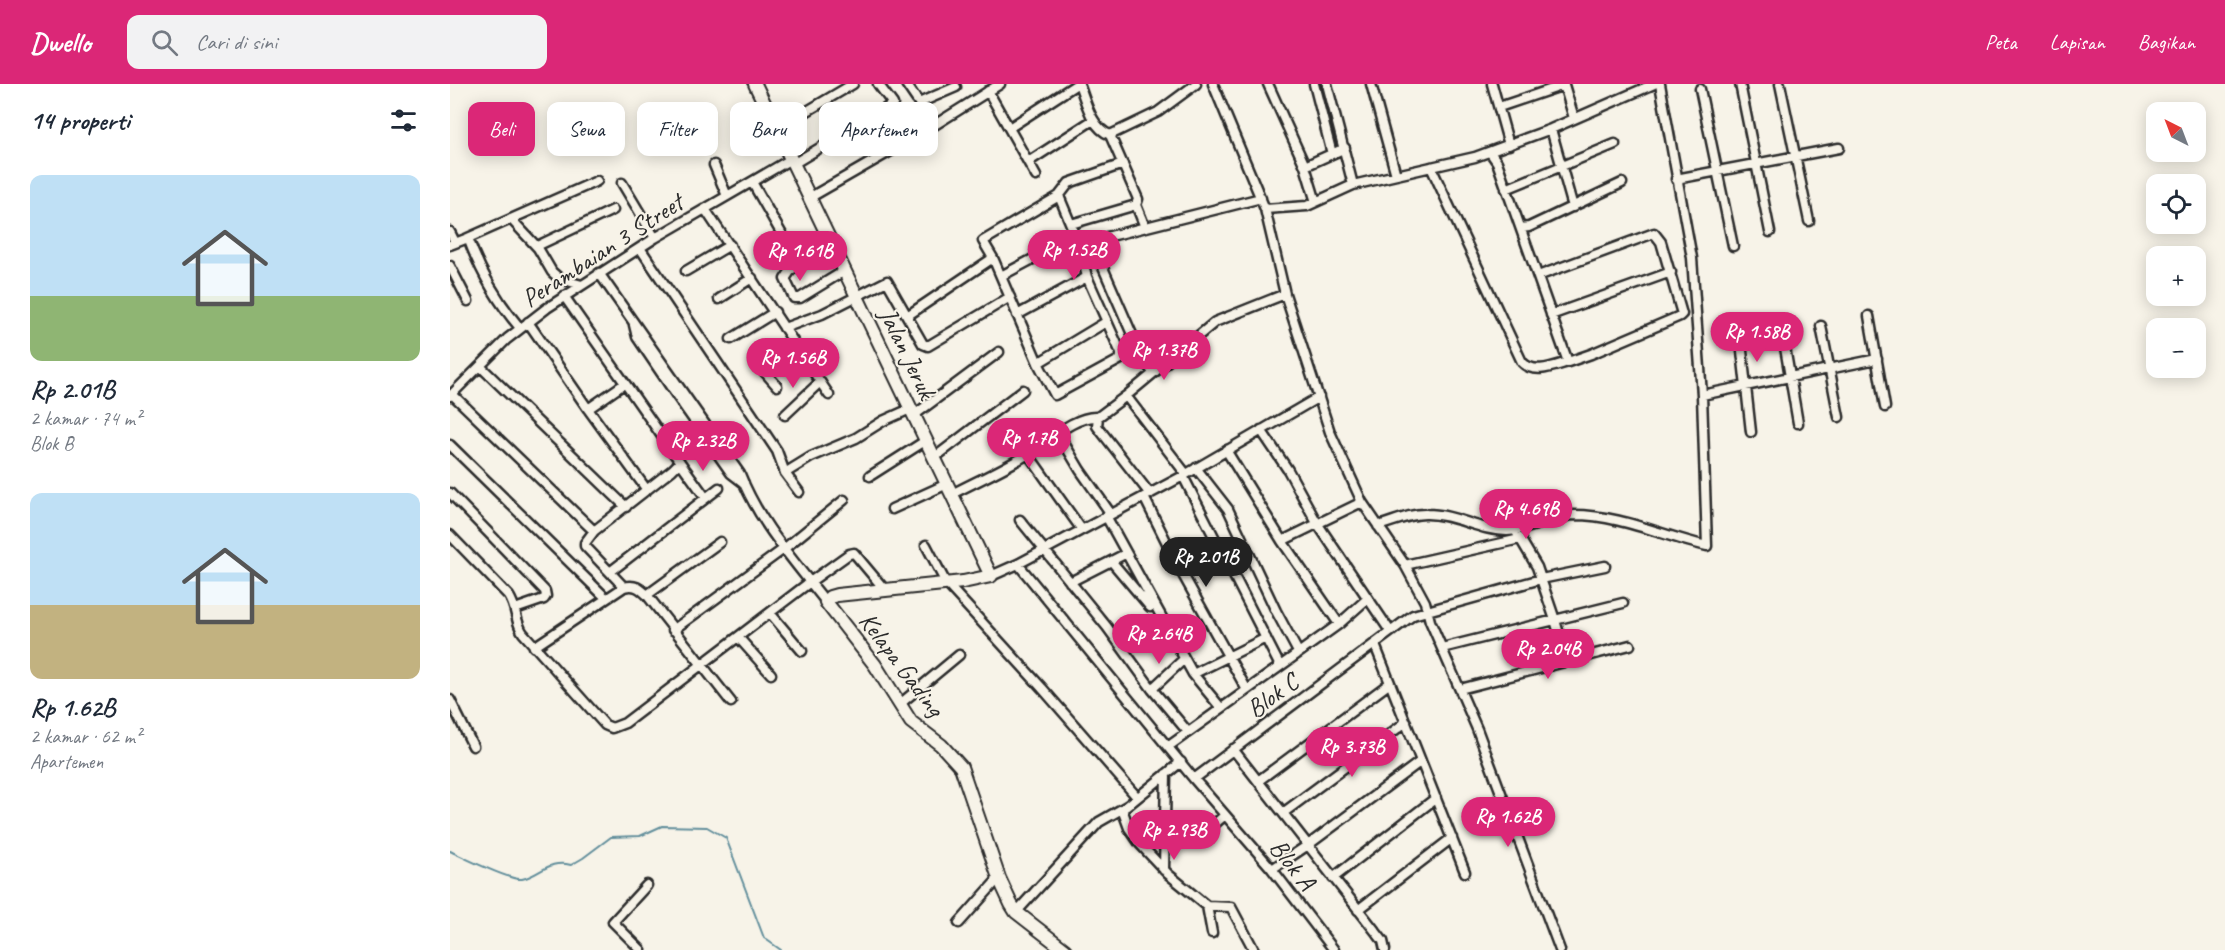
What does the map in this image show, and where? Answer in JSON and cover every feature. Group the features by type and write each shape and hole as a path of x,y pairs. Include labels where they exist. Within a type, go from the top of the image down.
{"street":[{"name":"Jalan Jeruk","path":"755,84 764,102"},
{"path":"807,111 853,84"},
{"name":"Perambaian 3 Street","path":"451,395 520,328 564,296 727,196 893,104 878,84"},
{"path":"906,84 918,102"},
{"path":"938,122 986,89 1000,84"},
{"path":"1009,128 1078,84 1099,130 1110,135 1138,199 1136,205 1145,227"},
{"path":"1110,135 1158,112 1196,84"},
{"path":"1213,84 1265,209 1285,294 1330,432 1362,502 1406,565 1425,602 1480,738 1560,950"},
{"path":"1268,84 1305,166 1316,202"},
{"path":"1314,84 1332,154"},
{"path":"1327,84 1353,185"},
{"path":"1371,84 1396,175"},
{"path":"1492,84 1509,146"},
{"path":"1265,209 1307,206 1353,185 1476,158 1551,129 1654,84"},
{"path":"1378,526 1421,514 1458,519 1486,528 1515,530 1564,517 1605,517 1626,521 1674,539 1707,546 1702,396 1692,258 1660,84"},
{"path":"1740,84 1770,232"},
{"path":"1780,84 1809,221"},
{"path":"1499,107 1566,85 1574,118"},
{"path":"921,102 956,87"},
{"path":"986,89 1036,176"},
{"path":"1700,89 1732,246"},
{"path":"1028,162 1094,120"},
{"path":"1551,129 1573,207"},
{"path":"1506,189 1615,144"},
{"path":"1305,166 1345,148"},
{"path":"1676,179 1839,148"},
{"path":"1490,152 1497,162 1568,362"},
{"name":"Jalan Jeruk","path":"789,156 991,576"},
{"path":"809,198 881,156"},
{"path":"1059,196 1078,240 1087,277 1121,353 1121,359 1054,395 983,240 1059,196 1069,183 1122,164"},
{"path":"714,165 727,196"},
{"path":"1431,167 1522,362 1526,366 1544,368 1591,354 1680,316 1682,311 1661,242 1654,233 1538,276"},
{"path":"450,232 452,244 597,181"},
{"path":"752,182 784,238"},
{"path":"622,183 656,238"},
{"path":"1521,228 1573,207 1622,183"},
{"path":"1001,276 1078,240 1145,227 1261,198"},
{"path":"1071,224 1136,205"},
{"path":"705,209 829,395"},
{"path":"537,246 613,210"},
{"path":"511,219 537,246 552,272 560,279 582,285"},
{"path":"468,238 476,260 497,300 520,328"},
{"path":"686,271 730,245"},
{"path":"640,248 777,451 786,472 799,492"},
{"path":"833,248 791,270 785,279 789,290 794,297 800,298 844,271"},
{"path":"907,316 993,258"},
{"path":"1101,263 1141,355 1153,373"},
{"path":"450,266 468,301"},
{"path":"1551,315 1671,272"},
{"path":"599,273 634,325 642,332 681,397 736,469 762,519 826,602"},
{"path":"1017,315 1087,277"},
{"path":"719,299 752,278"},
{"path":"784,328 813,318 887,281 923,344 928,346 1010,297"},
{"path":"891,509 950,489 1028,454 1085,417 1098,417 1215,322 1285,294"},
{"path":"564,296 706,498"},
{"path":"731,339 775,312"},
{"path":"1869,316 1885,407"},
{"path":"528,322 588,410 647,490"},
{"path":"1038,363 1106,322"},
{"path":"1821,326 1839,417"},
{"path":"1783,336 1798,423"},
{"path":"1742,342 1751,432"},
{"path":"777,386 764,370 765,365 797,347"},
{"path":"786,472 818,453 856,438 884,420 911,412 999,352"},
{"path":"1702,396 1877,359"},
{"path":"480,366 626,507"},
{"path":"785,415 820,382"},
{"path":"588,410 624,384"},
{"path":"934,458 1023,390"},
{"path":"451,395 594,531"},
{"path":"1126,396 1184,475 1280,666"},
{"path":"991,576 1018,564 1184,475 1318,397"},
{"path":"1098,417 1097,426 1147,495 1182,573 1247,690"},
{"path":"1261,430 1288,470 1317,523 1390,631"},
{"path":"1058,433 1109,515 1125,554 1184,660 1221,708"},
{"path":"870,476 925,441"},
{"path":"450,445 606,598"},
{"path":"1226,450 1282,541 1339,624"},
{"path":"1028,454 1082,530"},
{"path":"624,586 585,545 594,531 680,462"},
{"path":"1196,468 1227,508 1298,652"},
{"path":"610,572 719,488"},
{"path":"450,493 545,591 546,596 543,599 515,609"},
{"path":"673,630 785,548 844,500"},
{"path":"1282,541 1362,502"},
{"path":"1020,520 1107,627 1152,690 1188,732"},
{"path":"1515,530 1537,567 1556,620 1567,661"},
{"path":"450,534 503,590 515,609 520,629 534,647 605,725 612,728 625,723 849,554 854,553 885,590"},
{"path":"1406,565 1520,539"},
{"path":"648,595 720,542"},
{"path":"926,545 946,584 1042,688 1137,797"},
{"path":"1070,582 1125,554"},
{"path":"1182,573 1222,554"},
{"path":"1112,562 1165,624"},
{"name":"Blok A","path":"1018,564 1194,779 1272,869 1334,950"},
{"path":"1465,872 1375,645 1413,615 1427,610 1541,579 1605,566"},
{"name":"Kelapa Gading","path":"991,576 946,584 837,595 830,597 826,602 875,665 911,722 941,745 961,767 999,878 1016,912 1065,950"},
{"path":"534,647 624,586 638,587 648,595 700,665 731,702"},
{"path":"1169,746 1339,624 1367,599"},
{"path":"1442,648 1623,603"},
{"path":"770,613 801,651"},
{"path":"738,637 771,674"},
{"path":"1193,674 1266,638"},
{"name":"Blok C","path":"1194,779 1375,645"},
{"path":"1460,689 1630,645"},
{"path":"900,704 958,655"},
{"path":"1152,690 1184,660"},
{"path":"1258,781 1390,683"},
{"path":"450,700 473,746"},
{"path":"1283,813 1406,722"},
{"path":"1233,749 1383,941 1385,950"},
{"path":"1272,869 1421,761"},
{"path":"1020,908 1099,822 1122,809 1181,762"},
{"path":"1164,870 1166,774"},
{"path":"1333,878 1436,798"},
{"path":"1122,809 1129,828 1140,844 1164,870 1207,906 1231,907 1254,950"},
{"path":"1196,840 1225,815"},
{"path":"1358,910 1452,838"},
{"path":"959,923 999,878"},
{"path":"641,950 613,922 647,885"},
{"path":"1207,906 1212,933"}],"waterway":[{"path":"450,851 497,873 522,879 556,864 571,865 611,837 640,836 662,826 707,827 726,838 764,938 781,950"}]}
